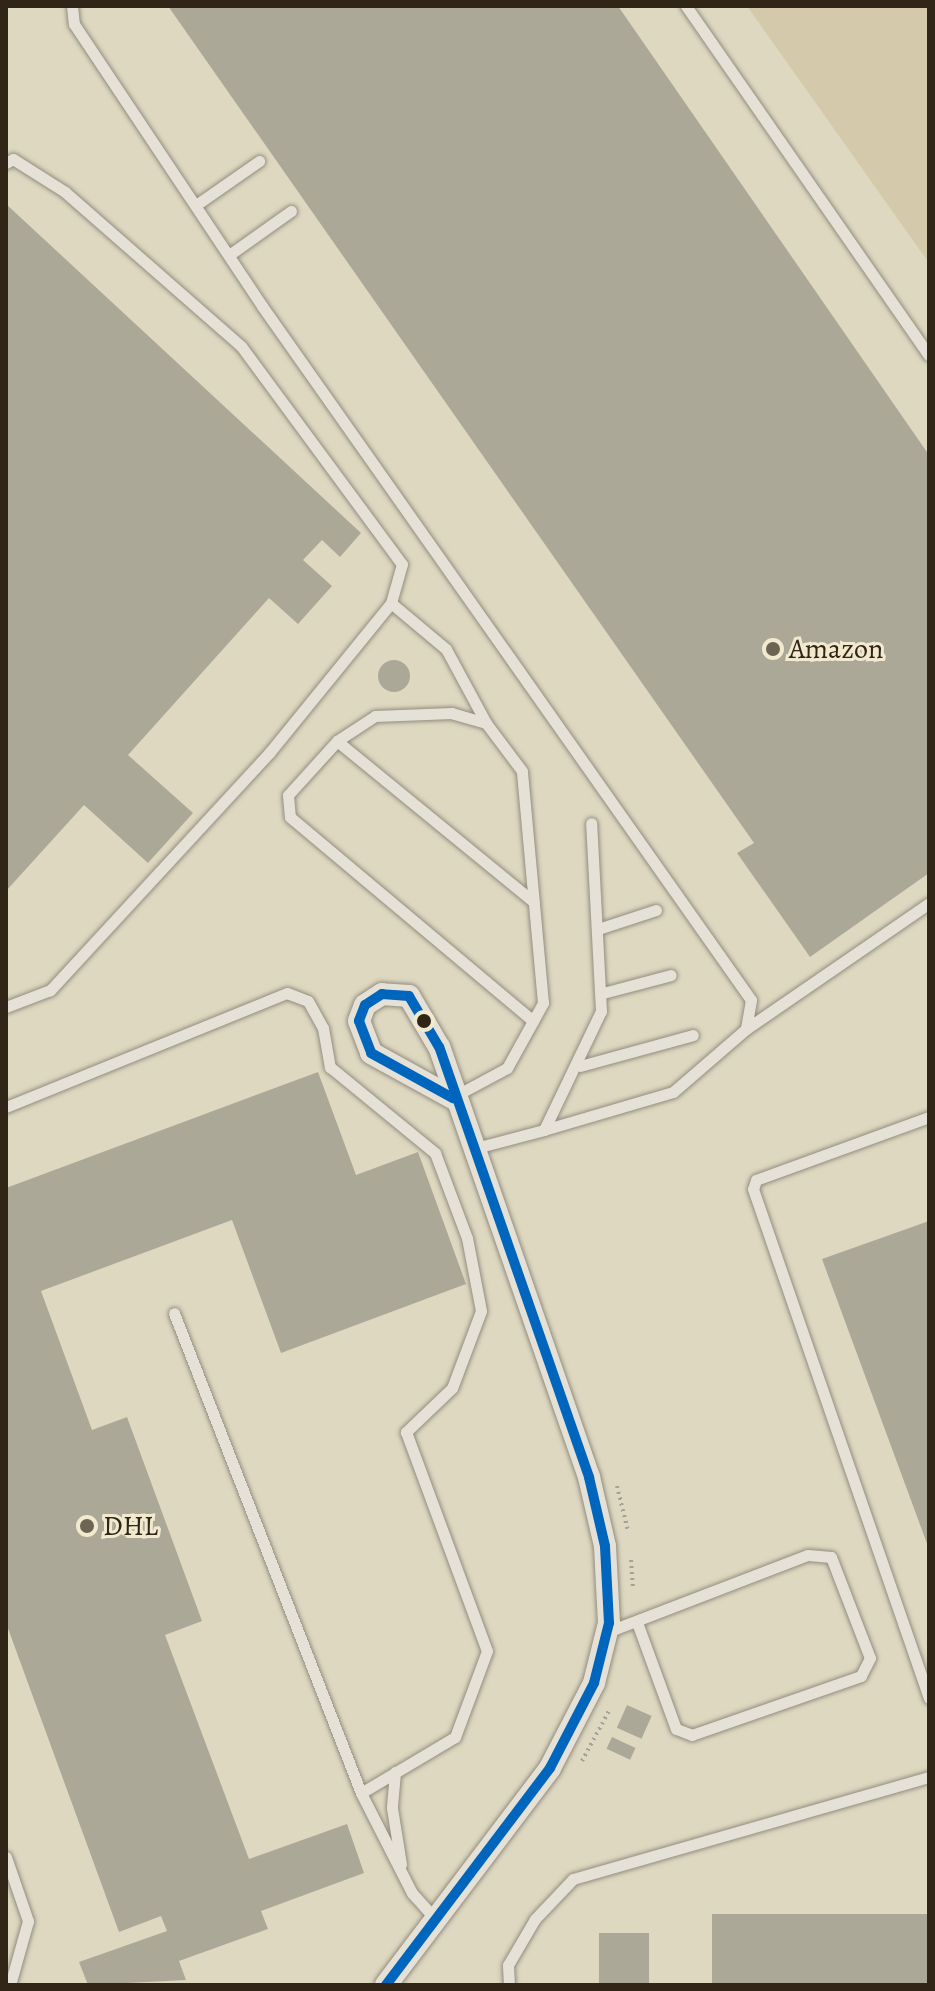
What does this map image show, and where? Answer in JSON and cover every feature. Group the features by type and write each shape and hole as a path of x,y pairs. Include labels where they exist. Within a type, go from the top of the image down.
{"street":[{"path":"386,1985 569,1736 594,1683 607,1632 610,1586 600,1513 427,1019 409,996 382,994 365,1005 359,1021 371,1053 453,1098"}],"lane":[{"path":"72,6 74,24 229,255 751,1000 746,1029"},
{"path":"686,6 929,355"},
{"path":"6,163 13,159 65,192 241,346 402,564 391,603 269,753 50,990 6,1007"},
{"path":"196,205 259,161"},
{"path":"229,255 291,211"},
{"path":"391,603 446,649 486,723 522,771 543,1003 507,1068 453,1098"},
{"path":"486,723 452,713 375,716 337,741 288,795 290,817 533,1021"},
{"path":"337,741 534,902"},
{"path":"544,1130 580,1066 603,993 591,823"},
{"path":"471,1149 673,1092 746,1029 929,903"},
{"path":"598,929 656,910"},
{"path":"603,993 671,975"},
{"path":"6,1107 287,993 308,1001 323,1028 330,1067 435,1153 467,1238 481,1311 452,1388 406,1432 487,1651 455,1737 361,1793"},
{"path":"580,1066 693,1035"},
{"path":"929,1117 756,1180 753,1189 929,1698"},
{"path":"174,1313 361,1793 401,1865 412,1893 436,1920"},
{"path":"607,1632 635,1626 808,1555 831,1557 870,1658 861,1676 692,1735 676,1729 635,1626"},
{"path":"395,1772 392,1808 401,1865"},
{"path":"509,1985 508,1965 522,1942 573,1879 929,1777"},
{"path":"6,1857 28,1921 10,1985"}],"path":[{"path":"615,1478 633,1574 635,1626"},
{"path":"572,1775 614,1695"}],"shaded area":[{"path":"747,6 929,6 929,263"}],"building":[{"name":"Amazon","path":"168,6 618,6 929,455 929,873 810,957 737,853 754,843"},
{"path":"6,204 361,533 340,557 322,540 303,560 332,586 298,624 269,598 128,755 193,813 148,863 84,805 6,891"},
{"path":"394,660 405,665 410,676 405,687 394,692 383,687 378,676 383,665"},
{"path":"318,1072 356,1175 418,1152 466,1284 281,1353 232,1220 41,1291 92,1430 127,1417 202,1621 165,1635 249,1859 347,1824 364,1873 261,1911 268,1929 179,1961 186,1980 88,1985 79,1962 167,1931 161,1916 119,1932 6,1623 6,1188"},
{"path":"929,1221 929,1549 822,1259"},
{"path":"627,1705 652,1716 641,1739 617,1728"},
{"path":"612,1737 636,1748 630,1760 607,1749"},
{"path":"712,1914 929,1914 929,1985 712,1985"},
{"path":"599,1933 649,1933 649,1985 599,1985"}],"transit line":[{"path":"386,1985 550,1768 594,1683 609,1623 605,1546 589,1477 439,1047 409,996 382,994 365,1005 359,1021 371,1053 453,1098"}],"place":[{"name":"Amazon","path":"773,649"},
{"name":"DHL","path":"87,1526"}]}
